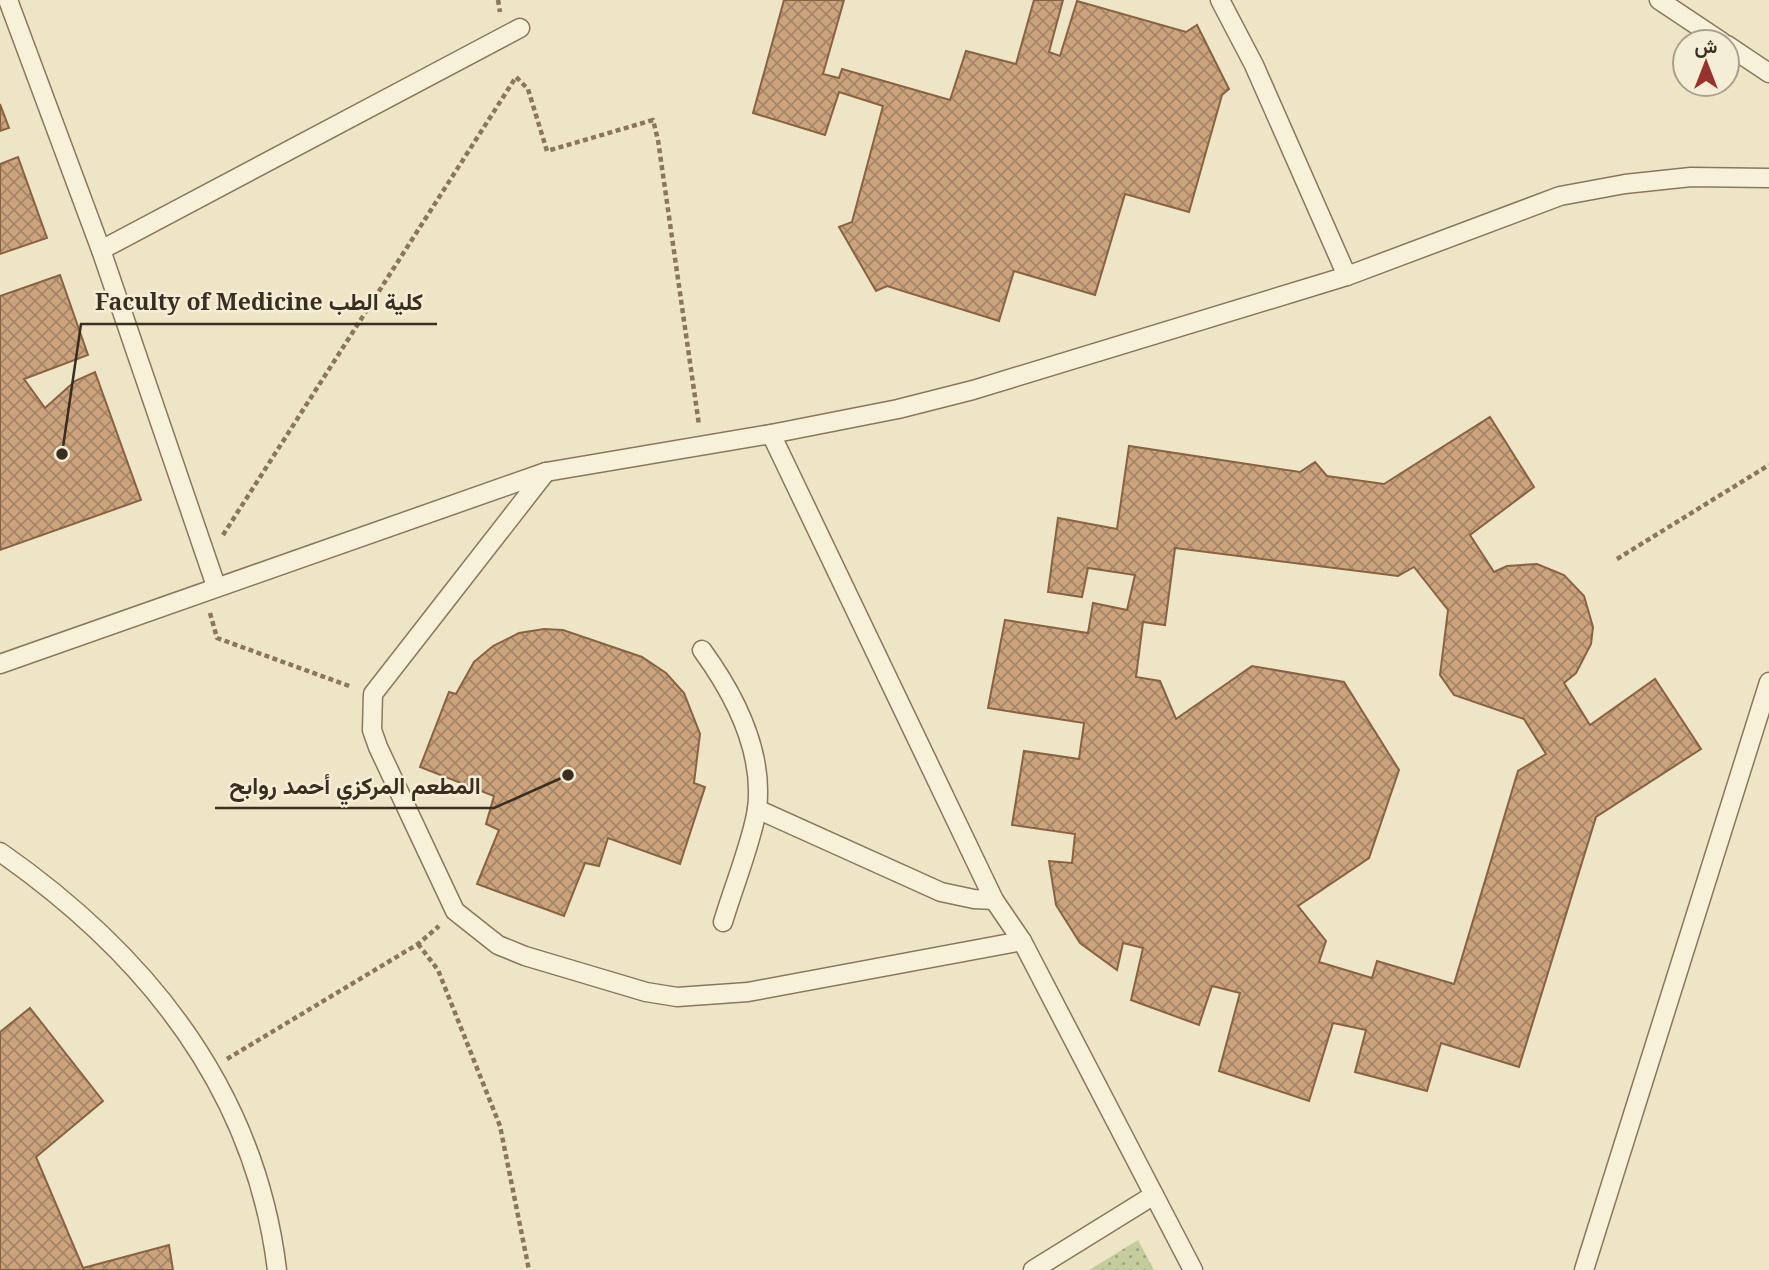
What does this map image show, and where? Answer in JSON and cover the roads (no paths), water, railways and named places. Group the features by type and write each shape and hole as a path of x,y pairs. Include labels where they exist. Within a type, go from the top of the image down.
{"lane":[{"path":"8,0 101,250 216,586"},
{"path":"1220,0 1254,65 1347,276"},
{"path":"1659,0 1701,28"},
{"path":"101,250 520,28"},
{"path":"1741,54 1769,73"},
{"path":"0,663 546,472 702,447 898,409 1035,373 1347,276 1560,196 1625,184 1691,177 1769,178"},
{"path":"771,434 994,900 1022,941 1193,1270"},
{"path":"546,472 373,694 372,730 378,747 455,911 498,945 525,956 646,992 677,997 748,992 1022,941"},
{"path":"702,650 731,694 747,733 757,783 757,809 723,922"},
{"path":"1584,1270 1769,682"},
{"path":"757,809 941,892 994,900"},
{"path":"0,852 61,900 136,969 163,1000 211,1069 250,1153 264,1196 277,1270"},
{"path":"1034,1270 1154,1195"}],"place":[{"name":"Faculty of Medicine كلية الطب","path":"62,454"},
{"name":"المطعم المركزي أحمد روابح","path":"568,775"}]}
